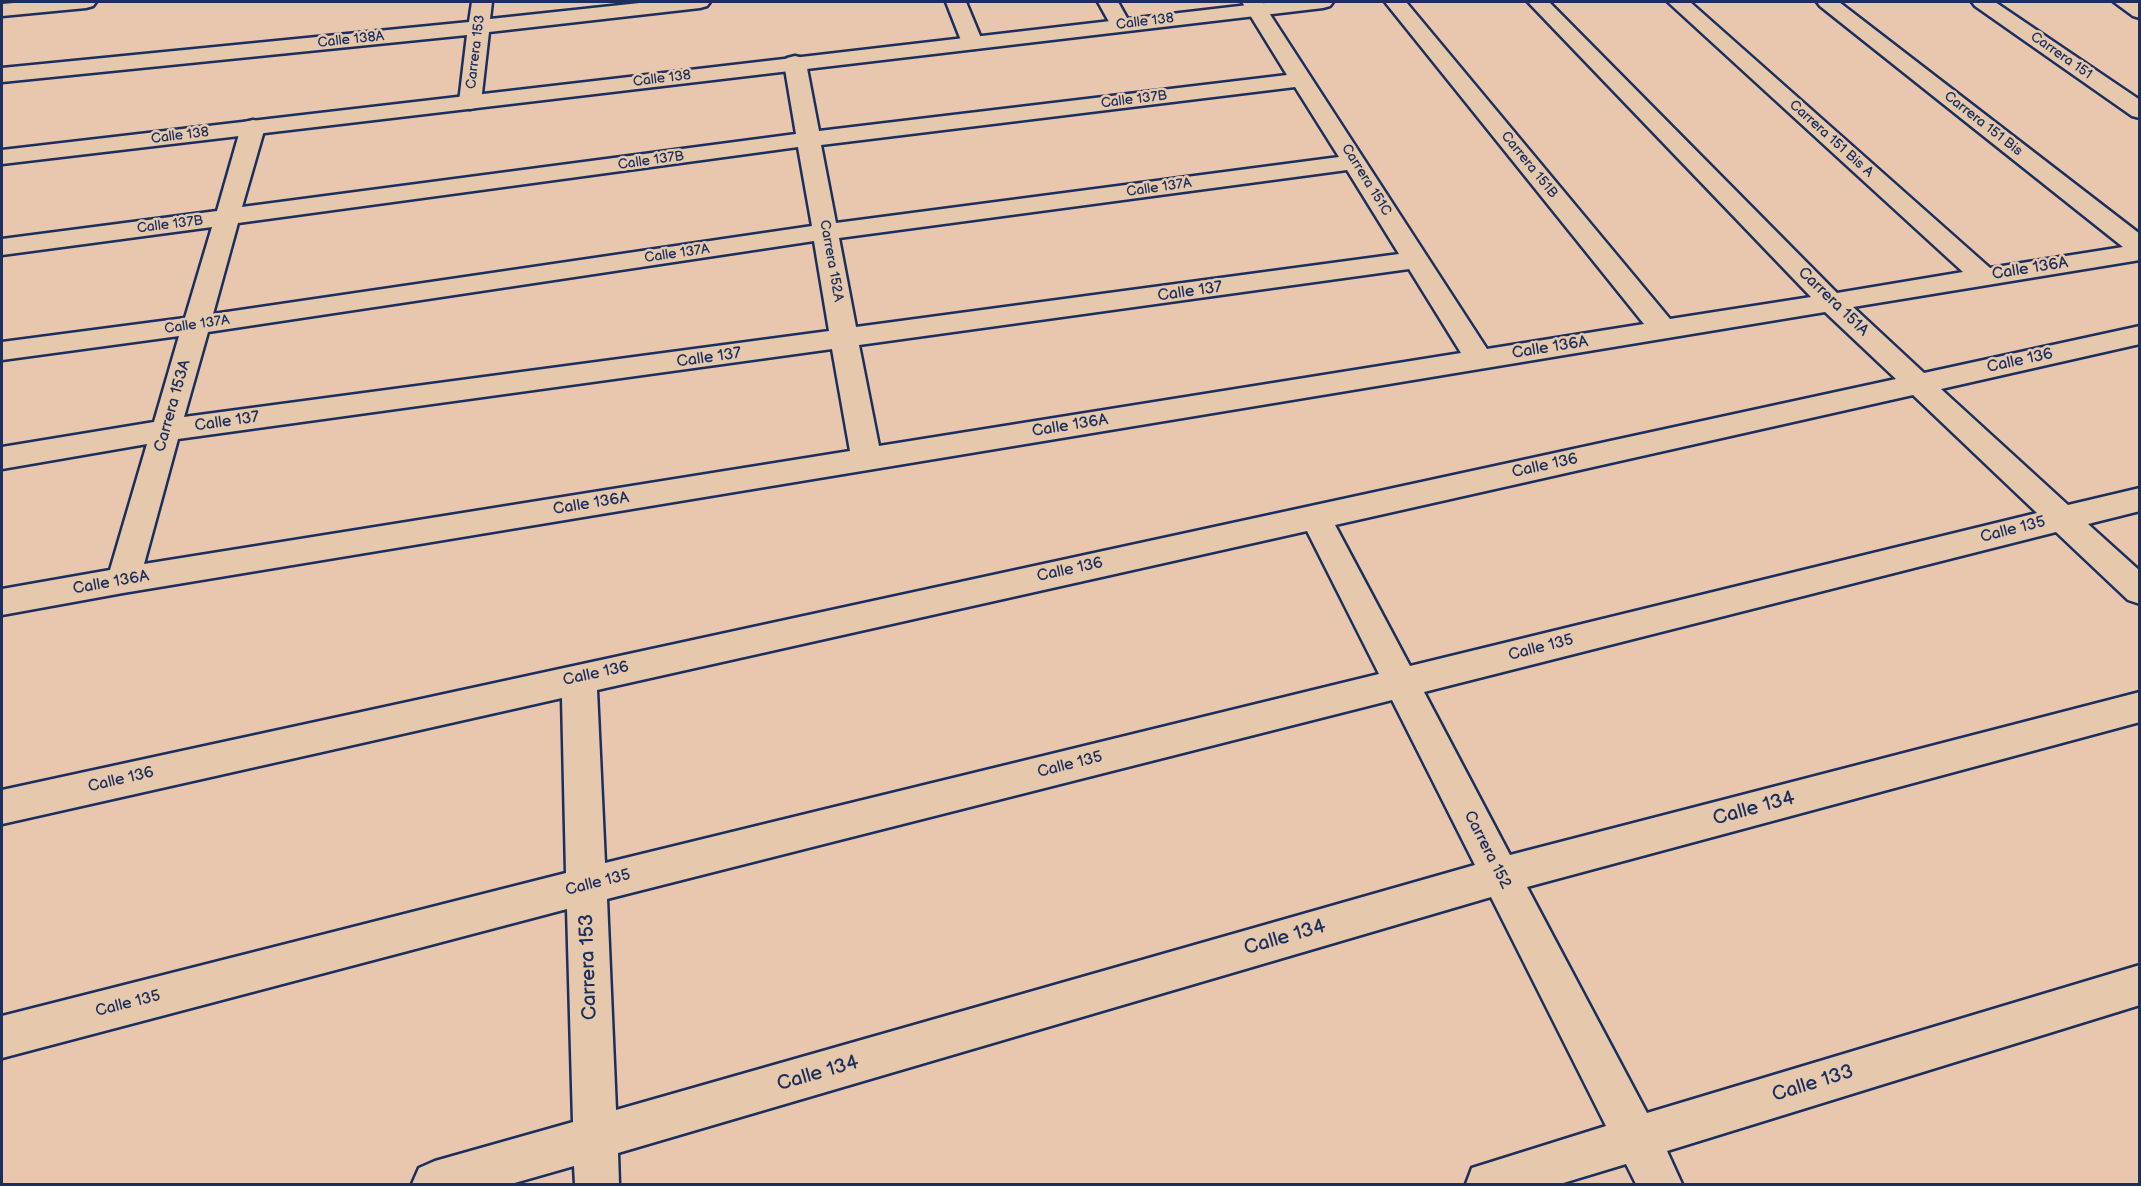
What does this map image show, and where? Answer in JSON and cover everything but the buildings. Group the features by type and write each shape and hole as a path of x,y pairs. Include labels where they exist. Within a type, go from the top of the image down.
{"street":[{"path":"5,2 2,9 86,2"},
{"name":"Carrera 153","path":"470,102 482,2"},
{"name":"Calle 138A","path":"2,75 479,27 700,2"},
{"path":"956,2 972,43"},
{"path":"1108,2 1120,25"},
{"name":"Calle 138","path":"2,157 972,43 1120,25 1255,5 1323,2"},
{"name":"Carrera 151B","path":"1395,2 1663,329"},
{"name":"Carrera 151A","path":"1538,2 1831,302 2139,591"},
{"name":"Carrera 151 Bis A","path":"1677,2 1984,277"},
{"name":"Carrera 151 Bis","path":"1827,2 2139,250"},
{"name":"Carrera 151","path":"1982,2 2139,111"},
{"path":"2124,2 2139,12"},
{"name":"Carrera 151C","path":"1255,5 1479,359"},
{"name":"Carrera 152A","path":"795,63 866,459"},
{"name":"Calle 137B","path":"2,247 809,140 1302,80"},
{"name":"Carrera 153A","path":"123,580 253,127"},
{"name":"Calle 137A","path":"2,351 196,325 825,232 1354,162"},
{"name":"Calle 136A","path":"2,602 123,580 2139,250"},
{"name":"Calle 137","path":"2,458 166,430 1416,260"},
{"name":"Calle 136","path":"2,807 2139,334"},
{"name":"Calle 135","path":"2,1036 586,886 2139,499"},
{"name":"Carrera 152","path":"1315,516 1660,1185"},
{"name":"Carrera 153","path":"579,678 597,1185"},
{"name":"Calle 134","path":"435,1185 1500,876 2139,707"},
{"name":"Calle 133","path":"1488,1185 2139,985"}]}
